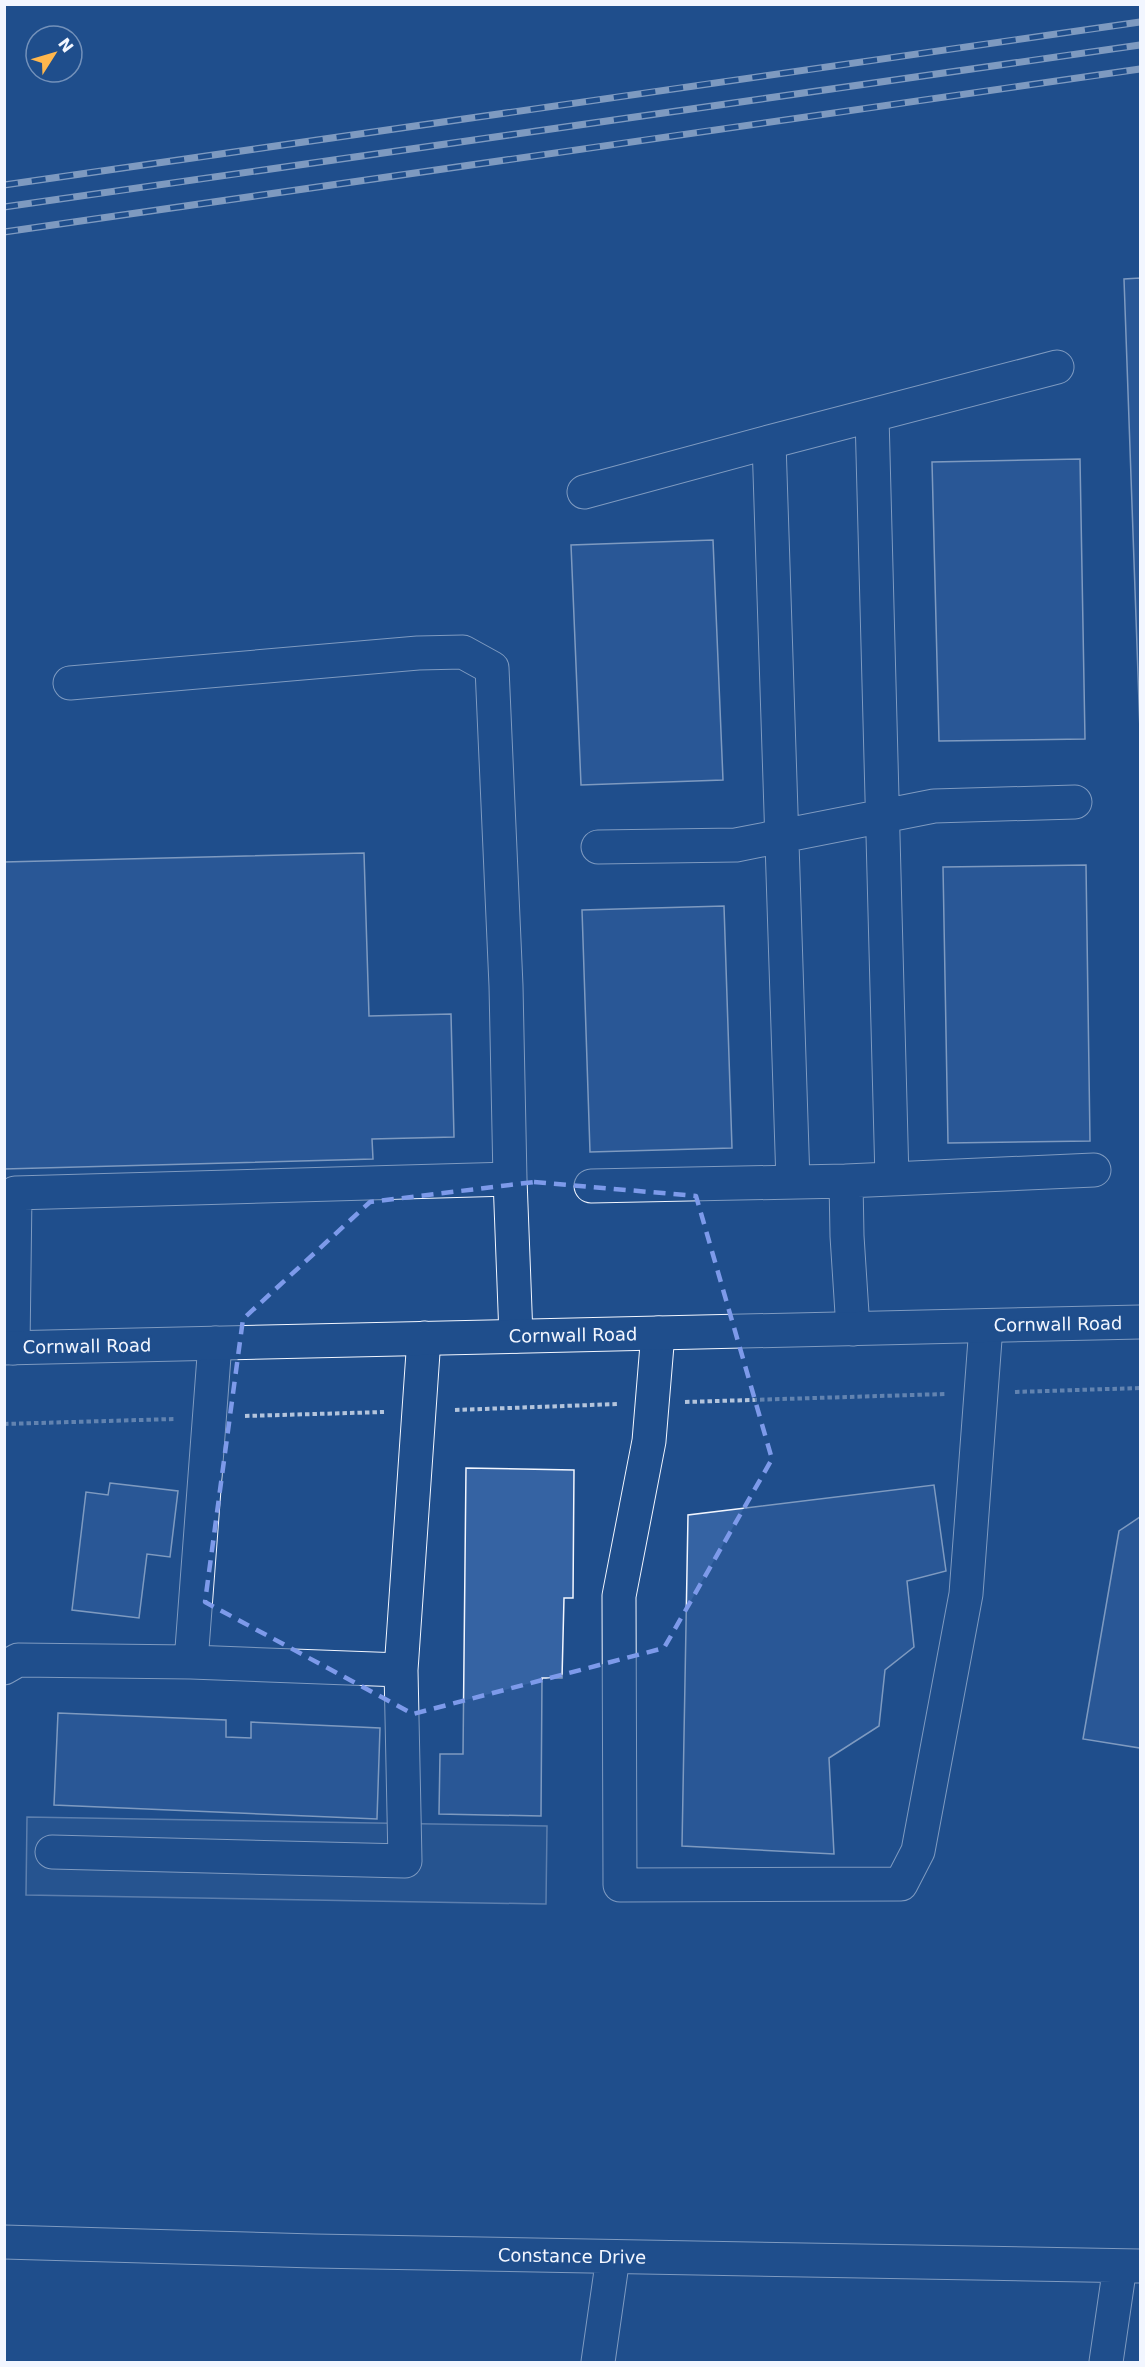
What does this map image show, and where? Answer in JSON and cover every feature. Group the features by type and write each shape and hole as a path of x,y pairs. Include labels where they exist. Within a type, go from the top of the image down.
{"street":[{"path":"584,492 1056,367"},
{"path":"872,416 892,1179"},
{"path":"769,442 793,1182"},
{"path":"70,683 418,652 463,652 492,668 506,986 516,1336"},
{"path":"598,847 736,844 934,806 1075,802"},
{"path":"591,1186 846,1181 1094,1170"},
{"path":"9,1348 15,1193 510,1179"},
{"path":"846,1181 853,1329"},
{"name":"Cornwall Road","path":"9,1348 1140,1322"},
{"path":"658,1333 650,1441 619,1596 620,1885 901,1884 918,1851 966,1593 986,1326"},
{"path":"52,1852 405,1861 401,1670 424,1338"},
{"path":"190,1662 215,1343"},
{"path":"4,1668 18,1660 190,1662 401,1670"},
{"name":"Constance Drive","path":"4,2242 613,2257 1130,2266"},
{"path":"598,2362 613,2257"},
{"path":"1106,2362 1130,2266"}],"path":[{"path":"4,1424 1140,1388"}],"highlighted area":[{"path":"534,1182 696,1196 772,1459 664,1648 413,1714 205,1602 243,1319 370,1202"}],"shaded area":[{"path":"27,1817 547,1826 546,1904 26,1895"}],"building":[{"path":"1140,278 1140,731 1124,279"},
{"path":"1080,459 1085,739 939,741 932,462"},
{"path":"713,540 723,780 581,785 571,545"},
{"path":"364,853 369,1016 451,1014 454,1137 372,1139 373,1159 4,1169 4,862"},
{"path":"1086,865 1090,1141 948,1143 943,867"},
{"path":"724,906 732,1148 590,1152 582,910"},
{"path":"466,1468 574,1470 573,1598 564,1598 562,1678 542,1678 541,1816 439,1814 440,1754 463,1754"},
{"path":"110,1483 178,1491 170,1557 147,1554 139,1618 72,1610 86,1492 108,1495"},
{"path":"934,1485 946,1571 907,1581 914,1647 885,1670 879,1726 829,1758 834,1854 682,1846 688,1515"},
{"path":"1140,1517 1140,1748 1083,1739 1119,1531"},
{"path":"58,1713 226,1720 226,1737 251,1738 251,1722 380,1728 377,1819 54,1805"}],"railway":[{"path":"4,185 1140,22"},
{"path":"4,207 1140,45"},
{"path":"4,232 1140,69"}]}
